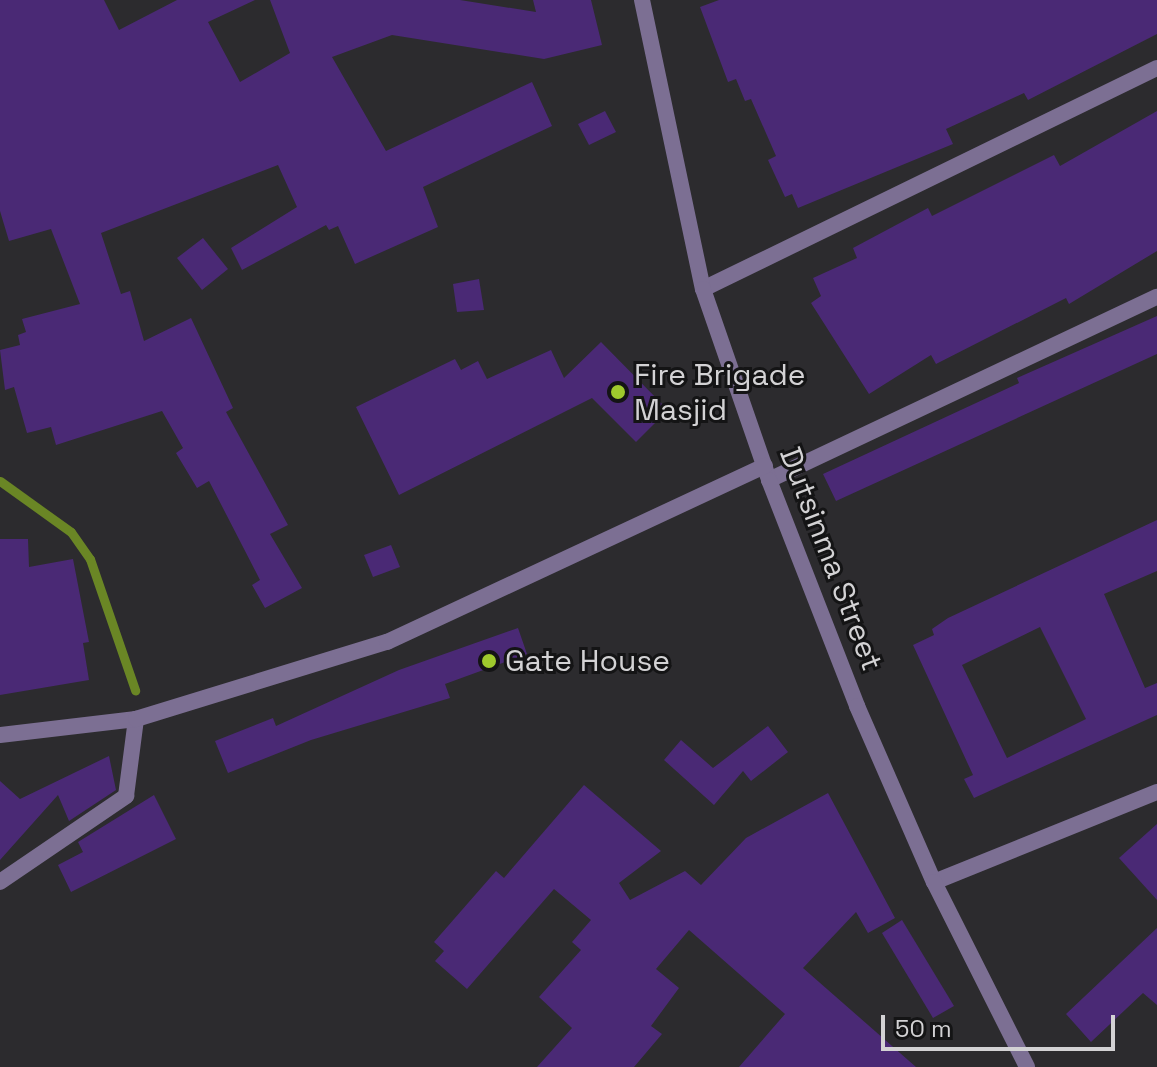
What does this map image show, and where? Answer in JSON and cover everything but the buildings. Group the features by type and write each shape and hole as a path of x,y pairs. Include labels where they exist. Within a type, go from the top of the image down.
{"street":[{"name":"Dutsinma Street","path":"642,0 703,289 767,473 857,706 934,882 1027,1067"},
{"path":"703,289 1157,68"},
{"path":"0,735 136,719 387,642 1157,297"},
{"path":"0,882 126,796 136,719"},
{"path":"934,882 1157,792"}],"waterway":[{"path":"0,481 71,532 90,559 135,690"}],"place":[{"name":"Fire Brigade Masjid","path":"618,392"},
{"name":"Gate House","path":"489,661"}]}
